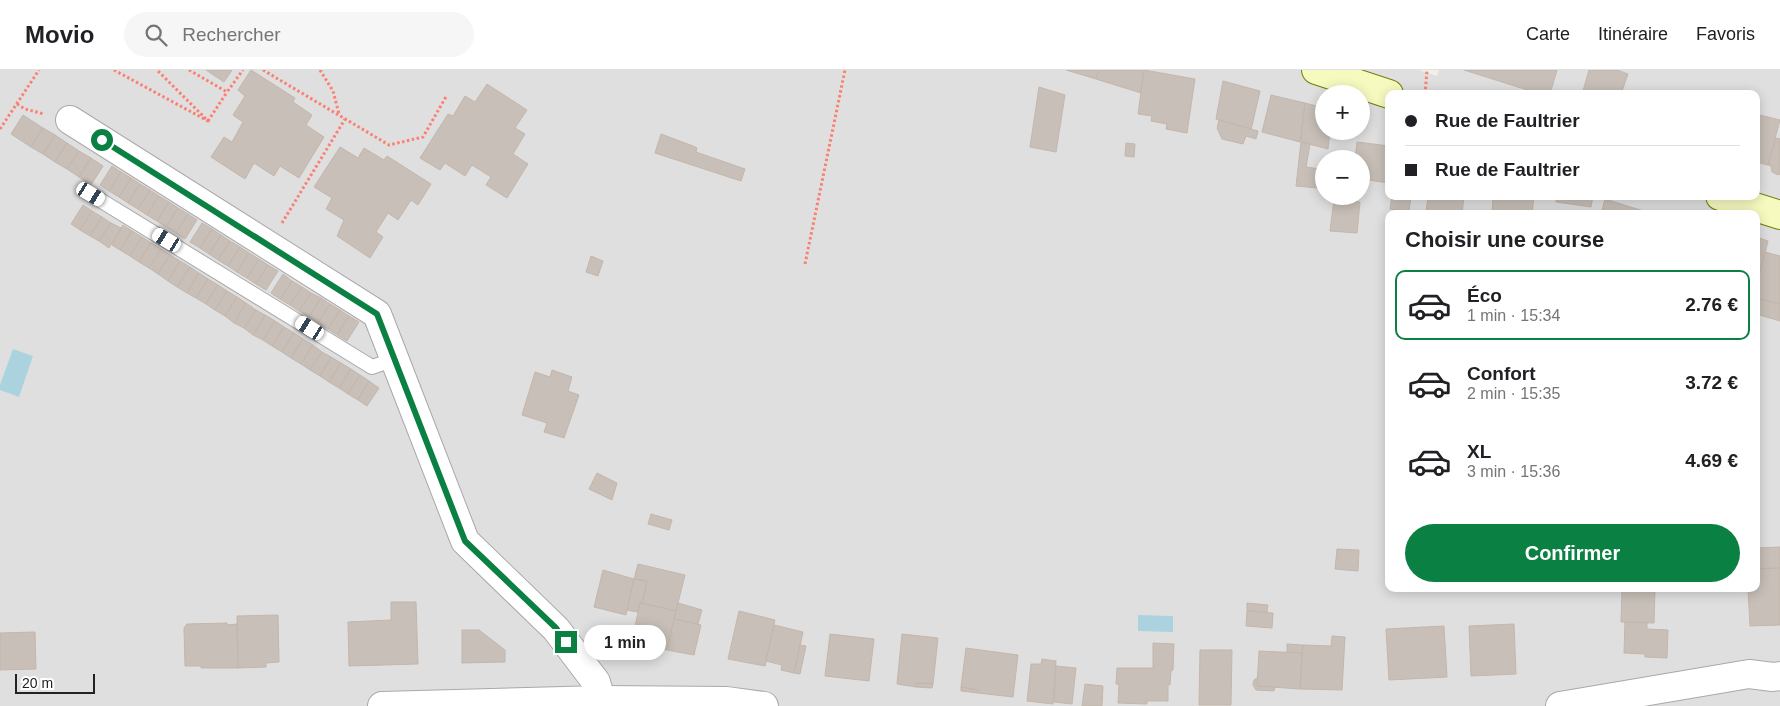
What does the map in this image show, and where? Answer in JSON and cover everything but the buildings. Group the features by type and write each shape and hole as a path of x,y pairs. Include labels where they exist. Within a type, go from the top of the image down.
{"main road":[{"path":"1316,70 1385,93"},
{"path":"1733,200 1780,215"}],"street":[{"path":"70,120 377,314 465,541 556,628 596,682 601,700"},
{"path":"1560,706 1749,674 1780,676"},
{"path":"382,706 601,700 726,701 764,706"}],"lane":[{"path":"88,192 372,367 395,359"}],"path":[{"path":"0,129 38,70"},
{"path":"114,70 208,121"},
{"path":"157,70 208,121"},
{"path":"188,70 226,92"},
{"path":"208,121 226,92 243,70"},
{"path":"263,70 389,145 423,137 447,95"},
{"path":"320,70 333,91 339,115"},
{"path":"806,264 845,70"},
{"path":"1425,90 1426,70"},
{"path":"269,245 345,119"}],"shaded area":[{"path":"0,70 1419,70 1437,76 1439,70 1780,70 1780,706 0,706"}],"water":[{"path":"13,349 33,356 19,397 0,390 0,385"},
{"path":"1138,615 1173,616 1173,632 1138,631"}],"route":[{"path":"102,140 377,314 465,541 556,628 566,642"}]}
